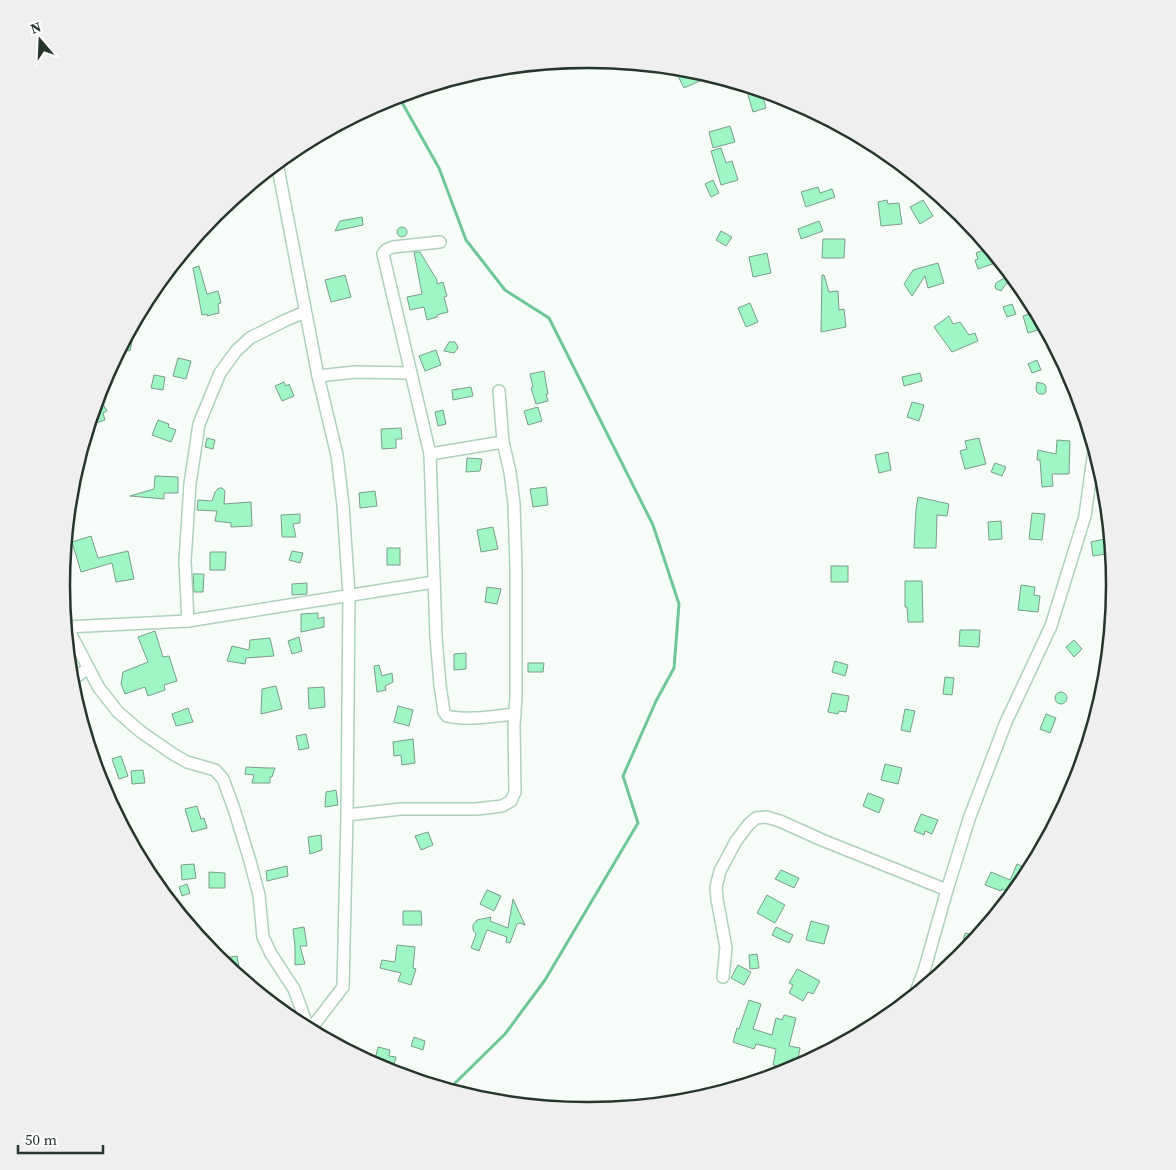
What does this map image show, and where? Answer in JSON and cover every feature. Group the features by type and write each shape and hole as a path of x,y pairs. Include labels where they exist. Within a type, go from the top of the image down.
{"street":[{"path":"278,170 318,376 337,455 343,505 349,595 343,987 315,1024"},
{"path":"440,242 393,246 383,254 430,454 436,636 444,712 447,716 452,717 515,714"},
{"path":"188,620 185,561 190,484 199,424 220,373 236,351 250,338 305,312"},
{"path":"318,376 355,372 411,373"},
{"path":"347,815 401,809 477,809 502,806 511,801 515,792 516,559 514,504 510,472 503,442 499,391"},
{"path":"430,454 503,442"},
{"path":"920,982 969,819 1006,722 1051,626 1086,516 1092,467"},
{"path":"73,627 188,620 434,582"},
{"path":"74,640 99,688 118,712 141,732 173,754 187,762 215,770 223,779 234,809 259,895 263,937 271,954 294,989 305,1018"},
{"path":"78,676 88,668"},
{"path":"723,977 726,948 716,899 716,887 720,871 736,841 756,818 766,817 780,820 822,840 947,890"}],"building":[{"path":"678,75 702,80 684,88"},
{"path":"751,94 763,99 766,108 753,112 748,95"},
{"path":"730,126 735,142 713,148 709,132"},
{"path":"721,148 726,163 732,161 738,180 721,185 711,151"},
{"path":"713,180 719,193 711,197 705,184"},
{"path":"818,187 820,193 832,189 835,197 806,207 801,192"},
{"path":"887,200 888,204 899,203 902,224 881,226 878,202"},
{"path":"923,200 933,216 920,224 910,207"},
{"path":"362,217 363,225 335,231 340,221"},
{"path":"819,221 823,231 801,239 798,229"},
{"path":"400,227 404,227 407,232 406,236 400,237 397,234 397,230"},
{"path":"721,231 732,237 726,246 716,240"},
{"path":"823,239 845,239 844,258 822,258"},
{"path":"982,250 994,264 978,269 975,260 978,259 976,253"},
{"path":"414,252 420,252 437,280 437,284 443,282 447,296 444,297 448,312 427,320 424,307 410,310 407,297 422,294"},
{"path":"767,253 771,273 753,277 749,257"},
{"path":"938,263 944,283 928,288 925,276 912,296 904,284 913,270"},
{"path":"199,266 207,294 218,291 221,303 218,304 219,313 207,316 207,314 202,315 193,268"},
{"path":"345,275 351,297 331,302 325,280"},
{"path":"822,275 824,275 829,292 838,291 839,310 844,309 846,327 821,332"},
{"path":"1003,276 1008,283 1001,291 996,289 996,283 1004,278"},
{"path":"750,303 758,322 746,327 738,308"},
{"path":"1012,304 1016,314 1007,317 1003,307"},
{"path":"1029,314 1038,330 1028,333 1023,316"},
{"path":"949,316 953,324 960,322 969,335 975,333 978,341 952,352 934,327"},
{"path":"132,341 130,351 127,350"},
{"path":"449,342 455,342 457,345 458,348 454,353 444,351"},
{"path":"436,350 441,365 425,371 419,356"},
{"path":"178,358 191,361 186,379 173,376"},
{"path":"1037,360 1041,370 1032,373 1028,364"},
{"path":"544,371 548,401 536,404 531,388 533,387 530,374"},
{"path":"920,373 922,381 904,386 902,377"},
{"path":"154,375 165,377 163,390 151,388"},
{"path":"284,382 286,386 289,384 294,396 282,401 275,386"},
{"path":"1037,382 1046,386 1044,394 1037,392"},
{"path":"471,387 473,396 453,400 452,390"},
{"path":"912,402 924,405 919,421 907,417"},
{"path":"103,405 107,411 103,413 105,420 97,423"},
{"path":"538,407 542,421 528,425 524,411"},
{"path":"443,410 446,424 438,426 435,412"},
{"path":"158,420 169,424 168,427 176,430 171,442 152,435"},
{"path":"401,428 402,439 396,439 396,448 382,449 381,429"},
{"path":"207,438 215,440 213,449 205,447"},
{"path":"979,438 986,464 965,469 960,451 967,449 965,441"},
{"path":"1057,440 1070,441 1069,474 1052,474 1053,486 1042,487 1040,460 1037,460 1038,450 1056,454"},
{"path":"888,452 891,470 879,473 875,455"},
{"path":"467,458 482,459 480,471 466,472"},
{"path":"995,463 1006,467 1002,476 991,472"},
{"path":"155,476 178,477 178,493 164,493 164,499 130,496 154,489"},
{"path":"546,487 548,505 533,507 530,489"},
{"path":"219,488 225,491 224,504 251,502 252,526 231,527 231,523 215,521 217,511 197,510 198,500 212,501 215,492"},
{"path":"375,491 377,506 360,508 359,493"},
{"path":"918,497 949,504 947,516 937,515 936,548 914,548"},
{"path":"1032,513 1045,514 1042,540 1029,539"},
{"path":"300,514 300,523 293,524 296,537 282,537 281,515"},
{"path":"1001,521 1002,539 989,540 988,522"},
{"path":"493,527 498,549 481,552 477,530"},
{"path":"91,536 98,558 128,551 134,579 116,582 112,563 81,572 73,542"},
{"path":"1103,539 1104,554 1093,556 1091,542"},
{"path":"387,548 400,548 400,565 387,565"},
{"path":"292,551 303,553 300,563 289,560"},
{"path":"210,552 226,552 225,570 210,570"},
{"path":"831,566 848,566 848,582 831,582"},
{"path":"193,574 204,574 203,592 194,592"},
{"path":"905,581 922,581 923,622 908,622 907,607 905,607"},
{"path":"307,583 307,594 292,595 292,584"},
{"path":"1021,585 1035,587 1034,595 1040,596 1038,612 1018,610"},
{"path":"487,587 501,589 497,604 485,602"},
{"path":"318,613 318,619 324,617 324,627 301,632 301,614"},
{"path":"960,630 980,630 979,647 959,646"},
{"path":"155,631 163,657 169,656 177,681 164,685 165,690 148,696 145,687 125,694 121,684 123,672 148,662 138,637"},
{"path":"299,637 302,651 292,654 288,641"},
{"path":"270,638 274,656 246,658 245,664 227,661 232,646 249,650 250,640"},
{"path":"1074,640 1082,649 1074,657 1066,647"},
{"path":"466,653 466,669 454,670 454,654"},
{"path":"835,661 848,665 845,676 832,672"},
{"path":"528,663 544,663 543,672 528,672"},
{"path":"379,665 382,676 392,673 393,682 385,686 386,690 377,692 374,666"},
{"path":"945,677 954,678 952,695 943,694"},
{"path":"276,686 282,709 261,714 262,689"},
{"path":"324,687 325,707 309,709 308,688"},
{"path":"1059,692 1063,692 1067,698 1063,704 1059,704 1055,700 1055,696"},
{"path":"832,693 849,696 846,712 839,711 838,714 828,712"},
{"path":"398,706 413,710 409,726 394,722"},
{"path":"188,708 193,722 176,726 172,714"},
{"path":"905,709 915,711 910,732 901,730"},
{"path":"1046,714 1056,718 1050,733 1040,729"},
{"path":"306,734 309,748 299,750 296,736"},
{"path":"413,739 415,763 402,765 401,755 394,756 393,742"},
{"path":"121,756 128,776 119,779 112,759"},
{"path":"885,764 902,768 898,784 881,780"},
{"path":"246,767 275,768 272,777 270,777 270,783 252,783 254,775 245,774"},
{"path":"143,770 145,783 132,784 131,771"},
{"path":"336,790 338,805 325,807 326,792"},
{"path":"868,793 884,799 879,813 863,806"},
{"path":"197,806 201,819 204,818 207,828 192,832 185,809"},
{"path":"921,814 938,820 932,834 925,831 924,835 914,831"},
{"path":"428,832 433,845 421,850 415,836"},
{"path":"321,835 322,850 310,854 308,837"},
{"path":"194,864 196,878 182,880 181,865"},
{"path":"1017,864 1022,866 1006,891 985,885 991,872 1010,880"},
{"path":"287,866 288,876 267,881 266,871"},
{"path":"781,870 799,878 794,888 775,879"},
{"path":"209,872 225,873 225,888 209,888"},
{"path":"187,884 190,893 182,896 179,887"},
{"path":"487,890 501,896 494,911 480,904"},
{"path":"767,895 785,905 775,923 757,913"},
{"path":"513,899 525,925 517,924 510,943 506,942 507,937 487,930 479,951 471,948 476,934 473,930 473,925 477,920 491,917 490,921 508,928"},
{"path":"403,911 421,911 422,925 403,925"},
{"path":"811,921 829,926 824,944 806,940"},
{"path":"304,927 307,946 300,946 305,964 295,965 293,929"},
{"path":"776,927 793,935 789,943 772,935"},
{"path":"965,933 970,934 963,941"},
{"path":"397,945 415,947 413,968 416,969 411,985 398,981 401,973 380,968 382,960 395,962"},
{"path":"757,954 759,968 750,969 749,955"},
{"path":"237,956 239,967 229,957"},
{"path":"738,965 751,972 744,985 731,978"},
{"path":"797,969 820,981 813,994 808,992 803,1001 789,993 793,985 789,983"},
{"path":"749,1000 761,1004 753,1029 772,1035 776,1018 782,1020 784,1015 796,1018 789,1046 800,1048 798,1057 778,1066 773,1065 776,1049 756,1044 754,1049 733,1042 737,1028 739,1029"},
{"path":"414,1037 425,1041 423,1050 411,1046"},
{"path":"378,1047 390,1050 389,1056 396,1057 394,1064 376,1057"}],"waterway":[{"path":"402,103 439,168 466,240 505,290 549,318 653,525 679,604 674,668 656,701 623,776 638,823 545,980 505,1034 453,1085"}]}
